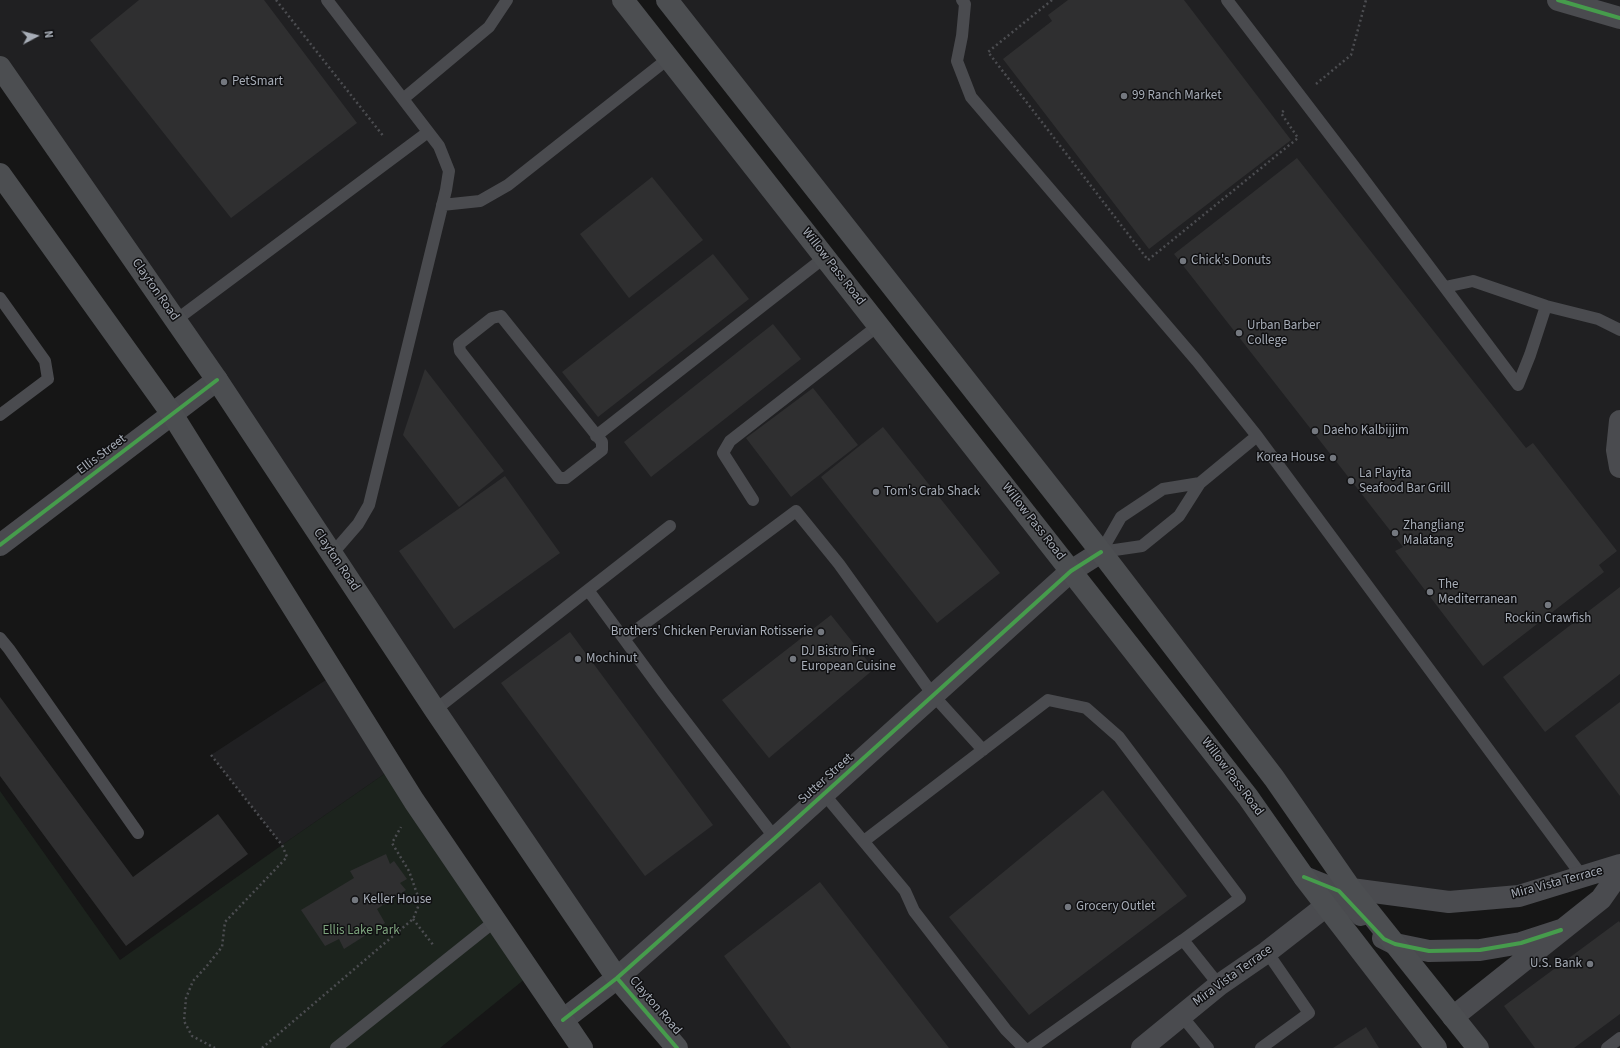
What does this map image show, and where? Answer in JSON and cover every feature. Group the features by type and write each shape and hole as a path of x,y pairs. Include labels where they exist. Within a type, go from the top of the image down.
{"main road":[{"name":"Willow Pass Road","path":"623,0 1248,797 1304,877 1436,1048"},
{"path":"667,0 1101,552 1274,778 1351,889 1478,1048"},
{"name":"Clayton Road","path":"0,67 217,380 435,710 617,978 677,1048"},
{"path":"0,174 172,414 414,801 582,1048"}],"street":[{"path":"1558,0 1620,18"},
{"name":"Ellis Street","path":"0,545 217,380"},
{"path":"1620,421 1617,450 1620,467"},
{"name":"Sutter Street","path":"563,1020 617,978 775,838 1071,571 1101,552"},
{"name":"Mira Vista Terrace","path":"1351,889 1449,902 1519,896 1620,865"},
{"name":"Mira Vista Terrace","path":"1453,1017 1601,899 1620,872"},
{"name":"Mira Vista Terrace","path":"1304,877 1339,892 1384,939 1395,944 1429,951 1480,950 1521,943 1561,930"},
{"name":"Mira Vista Terrace","path":"1142,1048 1219,985 1267,952 1326,906"}],"lane":[{"path":"327,0 439,146 449,170 442,205 369,505 358,524 332,554"},
{"path":"403,99 489,27 507,0"},
{"path":"962,0 965,4 962,36 957,60 971,97 1197,361 1256,436 1582,876"},
{"path":"1230,1 1518,385 1530,355 1546,306"},
{"path":"442,205 480,201 508,184 669,58"},
{"path":"176,320 428,132"},
{"path":"596,436 825,257"},
{"path":"1445,287 1473,281 1546,306 1598,319 1620,330"},
{"path":"0,298 45,362 48,379 0,415"},
{"path":"501,316 596,436 602,442 602,450 566,478 559,478 460,351 459,344 492,318 501,316"},
{"path":"753,500 723,453 730,441 879,326"},
{"path":"1101,552 1142,546 1179,516 1200,483 1256,436"},
{"path":"1101,552 1121,517 1163,489 1200,483"},
{"path":"624,639 796,511 839,564 934,695 983,750"},
{"path":"435,710 670,526"},
{"path":"588,590 775,838"},
{"path":"0,638 138,833"},
{"path":"864,841 1048,700 1086,708 1118,737 1240,898 1031,1048"},
{"path":"824,794 905,891 914,911 1006,1030 1024,1048"},
{"path":"336,1048 495,921"},
{"path":"1183,940 1219,985"},
{"path":"1261,1048 1309,1013 1267,952"},
{"path":"1181,1015 1208,1048"},
{"path":"1608,1048 1620,1038"}],"path":[{"path":"276,0 384,137"},
{"path":"1052,0 988,52 1148,260 1298,138 1281,113 1351,55 1366,0"},
{"path":"211,756 282,844 287,857 225,922 222,947 193,981 186,998 184,1021 192,1036 215,1048"},
{"path":"262,1048 413,919 420,902 409,872 392,843 414,801"},
{"path":"413,919 445,960"}],"shaded area":[{"path":"0,0 623,0 1436,1048 677,1048 0,67"},
{"path":"664,0 1620,0 1620,865 1519,896 1351,889"},
{"path":"335,674 393,768 282,845 211,755"},
{"path":"1620,872 1620,1048 1478,1048 1453,1017"}],"green space":[{"name":"Ellis Lake Park","path":"393,768 531,974 440,1048 0,1048 0,791 120,960"}],"building":[{"name":"PetSmart","path":"139,0 264,0 357,123 231,218 90,40"},
{"path":"1068,0 1184,0 1291,140 1149,249 1003,59 1052,21 1048,15"},
{"path":"1297,158 1526,448 1533,443 1617,551 1599,565 1604,572 1483,666 1395,551 1403,547 1174,254"},
{"path":"652,177 703,240 629,298 580,234"},
{"path":"713,254 749,299 598,417 562,372"},
{"path":"773,324 801,359 651,477 624,442"},
{"path":"425,369 504,471 459,507 403,435"},
{"path":"813,388 858,445 791,497 746,438"},
{"path":"883,427 1000,573 937,623 821,477"},
{"path":"505,476 560,553 454,629 399,551"},
{"path":"1620,587 1620,674 1545,732 1503,677"},
{"path":"831,615 874,669 769,758 722,700"},
{"path":"570,632 713,825 645,876 501,683"},
{"path":"0,697 133,877 218,814 248,854 126,946 0,776"},
{"path":"1620,702 1620,796 1575,736"},
{"name":"Grocery Outlet","path":"1103,790 1187,896 1029,1015 949,917"},
{"name":"Keller House","path":"386,854 390,864 394,861 407,879 400,883 406,890 377,909 385,923 344,949 339,939 325,946 301,910 354,878 350,871"},
{"path":"820,882 949,1048 791,1048 724,956"},
{"name":"U.S. Bank","path":"1619,921 1620,1014 1574,1048 1535,1048 1504,1006"},
{"path":"1366,1027 1379,1048 1333,1048"}],"cycle path":[{"path":"1558,0 1620,18"},
{"path":"0,545 217,380"},
{"path":"563,1020 617,978 775,838 1071,571 1101,552"},
{"path":"1304,877 1339,891 1384,939 1395,944 1429,951 1480,950 1521,943 1561,930"},
{"path":"617,978 677,1048"}],"place":[{"name":"PetSmart","path":"224,82"},
{"name":"99 Ranch Market","path":"1124,96"},
{"name":"Chick's Donuts","path":"1183,261"},
{"name":"Urban Barber College","path":"1239,333"},
{"name":"Daeho Kalbijjim","path":"1315,431"},
{"name":"Korea House","path":"1333,458"},
{"name":"La Playita Seafood Bar Grill","path":"1351,481"},
{"name":"Tom's Crab Shack","path":"876,492"},
{"name":"Zhangliang Malatang","path":"1395,533"},
{"name":"The Mediterranean","path":"1430,592"},
{"name":"Rockin Crawfish","path":"1548,605"},
{"name":"Brothers' Chicken Peruvian Rotisserie","path":"821,632"},
{"name":"Mochinut","path":"578,659"},
{"name":"DJ Bistro Fine European Cuisine","path":"793,659"},
{"name":"Keller House","path":"355,900"},
{"name":"Grocery Outlet","path":"1068,907"},
{"name":"U.S. Bank","path":"1590,964"}]}
